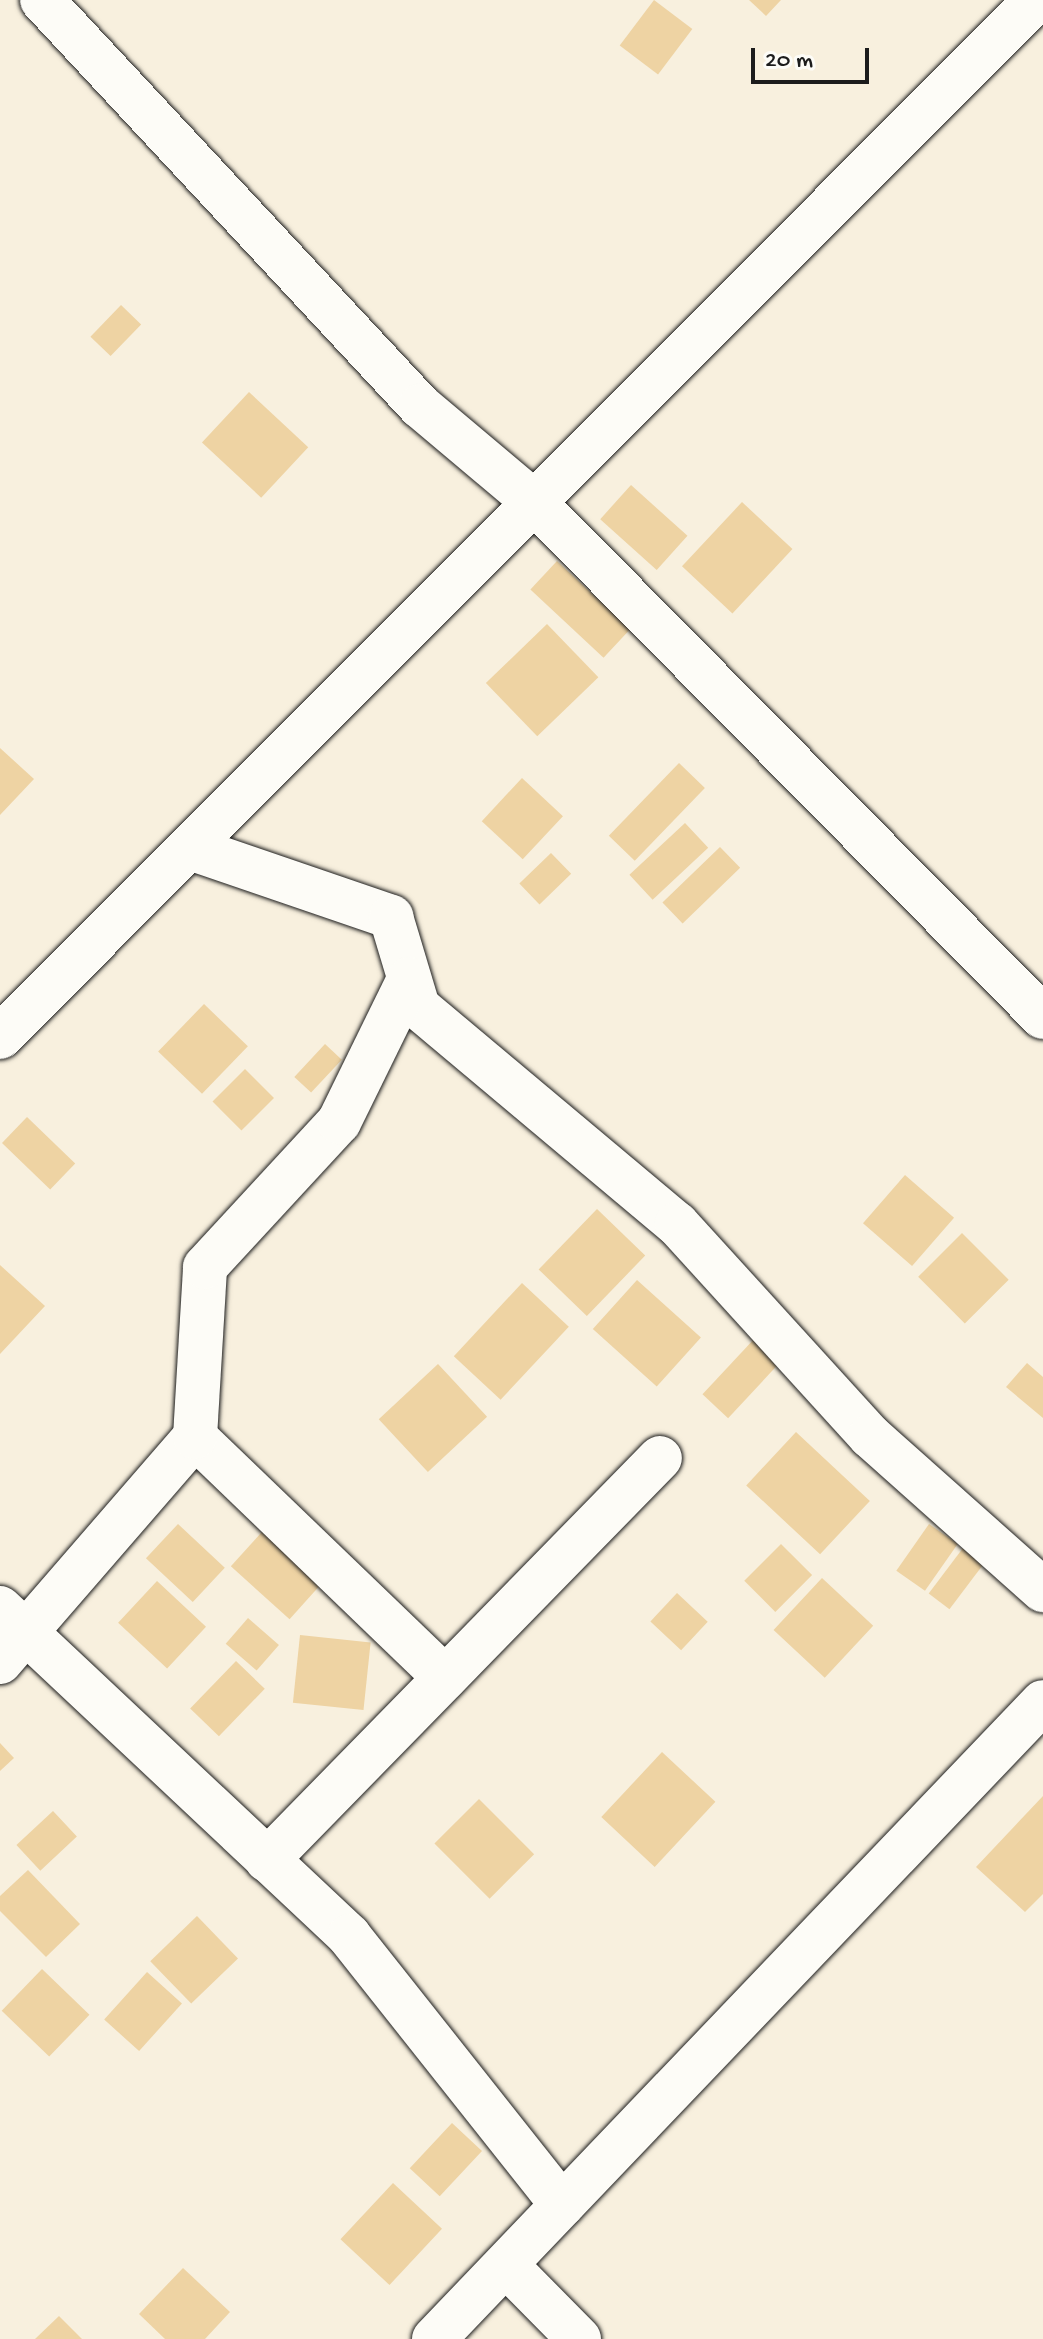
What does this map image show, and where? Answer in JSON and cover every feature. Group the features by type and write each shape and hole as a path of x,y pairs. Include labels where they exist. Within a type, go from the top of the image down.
{"street":[{"path":"42,0 420,406 534,502 1043,1017"},
{"path":"0,1037 1036,0"},
{"path":"190,848 391,917 418,1007 677,1224 870,1436 1043,1590"},
{"path":"409,979 339,1122 205,1267 195,1437 10,1635 349,1936 562,2205"},
{"path":"195,1437 445,1678"},
{"path":"267,1860 660,1458"},
{"path":"434,2339 1043,1702"},
{"path":"506,2265 579,2339"}],"building":[{"path":"654,0 692,29 658,74 620,46"},
{"path":"749,0 781,0 766,16"},
{"path":"121,305 141,324 111,356 90,337"},
{"path":"249,392 308,447 261,498 202,442"},
{"path":"631,485 687,536 657,570 600,519"},
{"path":"742,502 792,549 732,613 682,566"},
{"path":"557,561 630,629 604,658 530,590"},
{"path":"547,624 598,677 537,736 486,683"},
{"path":"0,748 34,779 0,815"},
{"path":"679,763 705,788 635,861 609,836"},
{"path":"522,778 563,816 523,859 482,821"},
{"path":"685,823 708,848 653,900 629,875"},
{"path":"720,847 740,868 683,923 662,903"},
{"path":"551,853 571,874 539,904 519,884"},
{"path":"204,1004 248,1046 202,1094 158,1051"},
{"path":"325,1044 342,1060 311,1093 294,1077"},
{"path":"245,1069 274,1098 241,1131 212,1102"},
{"path":"27,1117 75,1164 50,1189 2,1143"},
{"path":"905,1175 954,1218 912,1266 863,1223"},
{"path":"597,1209 645,1256 587,1316 539,1269"},
{"path":"962,1233 1009,1280 965,1324 918,1277"},
{"path":"0,1265 45,1306 0,1354"},
{"path":"637,1280 701,1338 657,1387 593,1329"},
{"path":"522,1283 569,1327 501,1400 454,1356"},
{"path":"755,1338 781,1362 728,1418 702,1394"},
{"path":"1027,1363 1043,1377 1043,1418 1006,1387"},
{"path":"438,1364 487,1417 428,1472 379,1419"},
{"path":"796,1432 870,1501 820,1554 746,1485"},
{"path":"178,1524 225,1568 193,1602 146,1558"},
{"path":"269,1524 328,1577 290,1619 231,1566"},
{"path":"929,1524 958,1544 925,1591 896,1571"},
{"path":"781,1544 812,1575 775,1612 744,1581"},
{"path":"963,1548 984,1564 949,1609 929,1594"},
{"path":"822,1578 873,1626 825,1678 774,1630"},
{"path":"157,1581 206,1627 167,1668 118,1623"},
{"path":"677,1593 708,1622 681,1650 650,1622"},
{"path":"248,1618 279,1645 257,1671 226,1644"},
{"path":"300,1635 371,1642 364,1710 293,1703"},
{"path":"236,1661 265,1689 219,1736 190,1708"},
{"path":"0,1743 14,1758 0,1771"},
{"path":"662,1752 715,1802 655,1867 601,1817"},
{"path":"1043,1796 1043,1894 1025,1912 976,1867"},
{"path":"479,1799 534,1854 490,1899 434,1844"},
{"path":"53,1811 77,1837 40,1871 16,1845"},
{"path":"28,1870 80,1924 46,1957 0,1911 0,1896"},
{"path":"197,1916 238,1958 191,2004 150,1961"},
{"path":"42,1969 89,2015 49,2057 2,2011"},
{"path":"147,1972 182,2003 139,2051 104,2020"},
{"path":"452,2123 482,2151 440,2196 410,2168"},
{"path":"393,2183 442,2229 389,2285 340,2239"},
{"path":"183,2268 230,2312 205,2339 165,2339 139,2314"},
{"path":"59,2316 82,2339 35,2339"}]}
